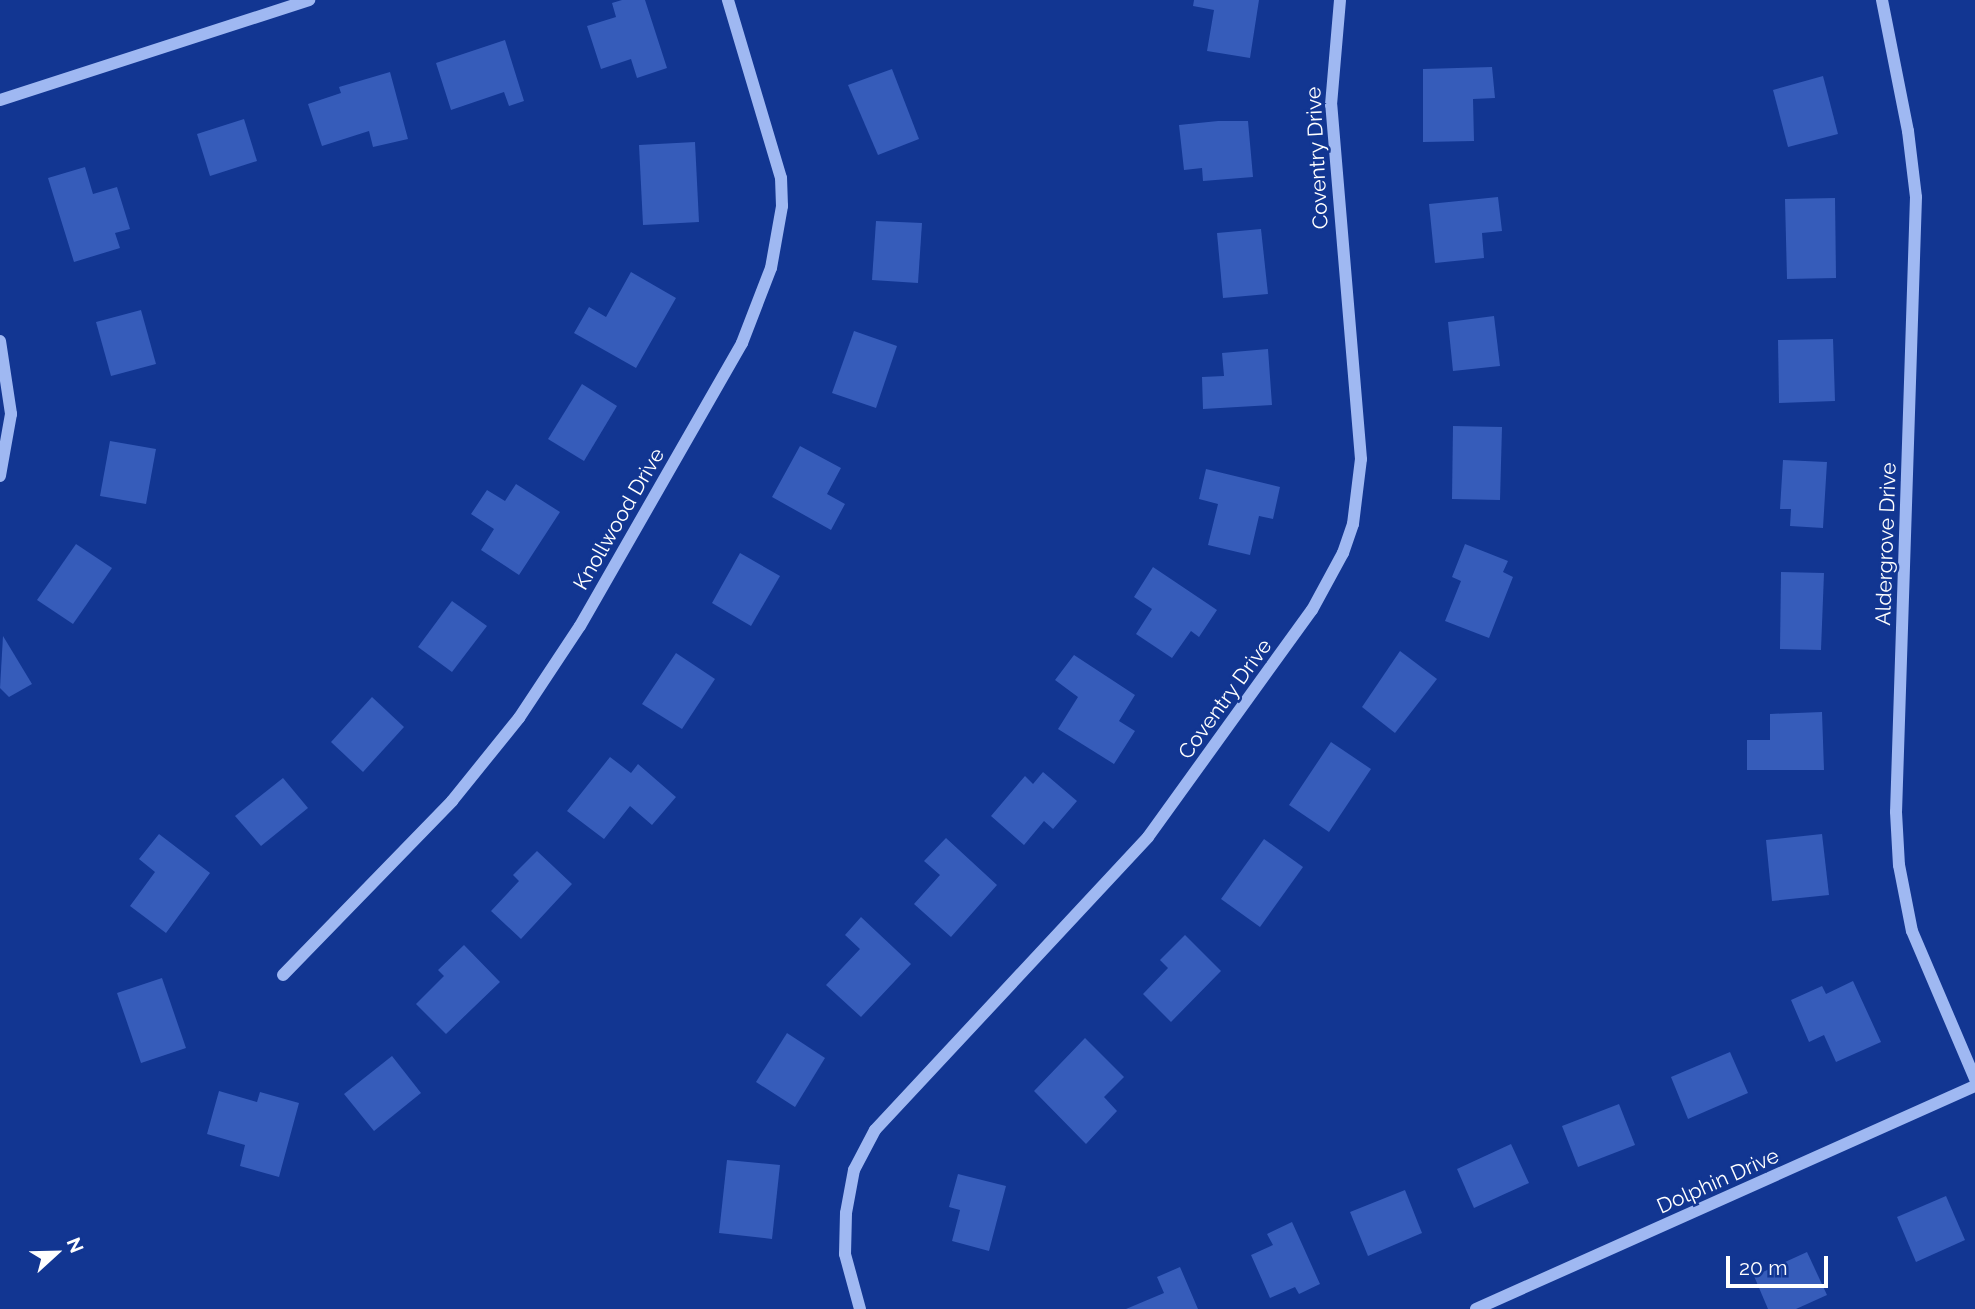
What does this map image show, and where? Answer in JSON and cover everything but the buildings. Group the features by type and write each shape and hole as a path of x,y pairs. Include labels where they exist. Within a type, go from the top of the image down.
{"street":[{"path":"0,100 309,0"},
{"name":"Knollwood Drive","path":"283,975 452,801 519,718 580,626 753,319 778,240 781,178 728,0"},
{"name":"Coventry Drive","path":"860,1309 845,1254 846,1213 854,1170 874,1130 1148,837 1312,610 1343,553 1353,524 1361,459 1331,105 1340,0"},
{"name":"Aldergrove Drive","path":"1882,0 1909,131 1916,197 1896,812 1899,865 1912,931 1975,1079"},
{"path":"0,341 11,414 0,476"},
{"name":"Dolphin Drive","path":"1476,1309 1975,1086"}]}
